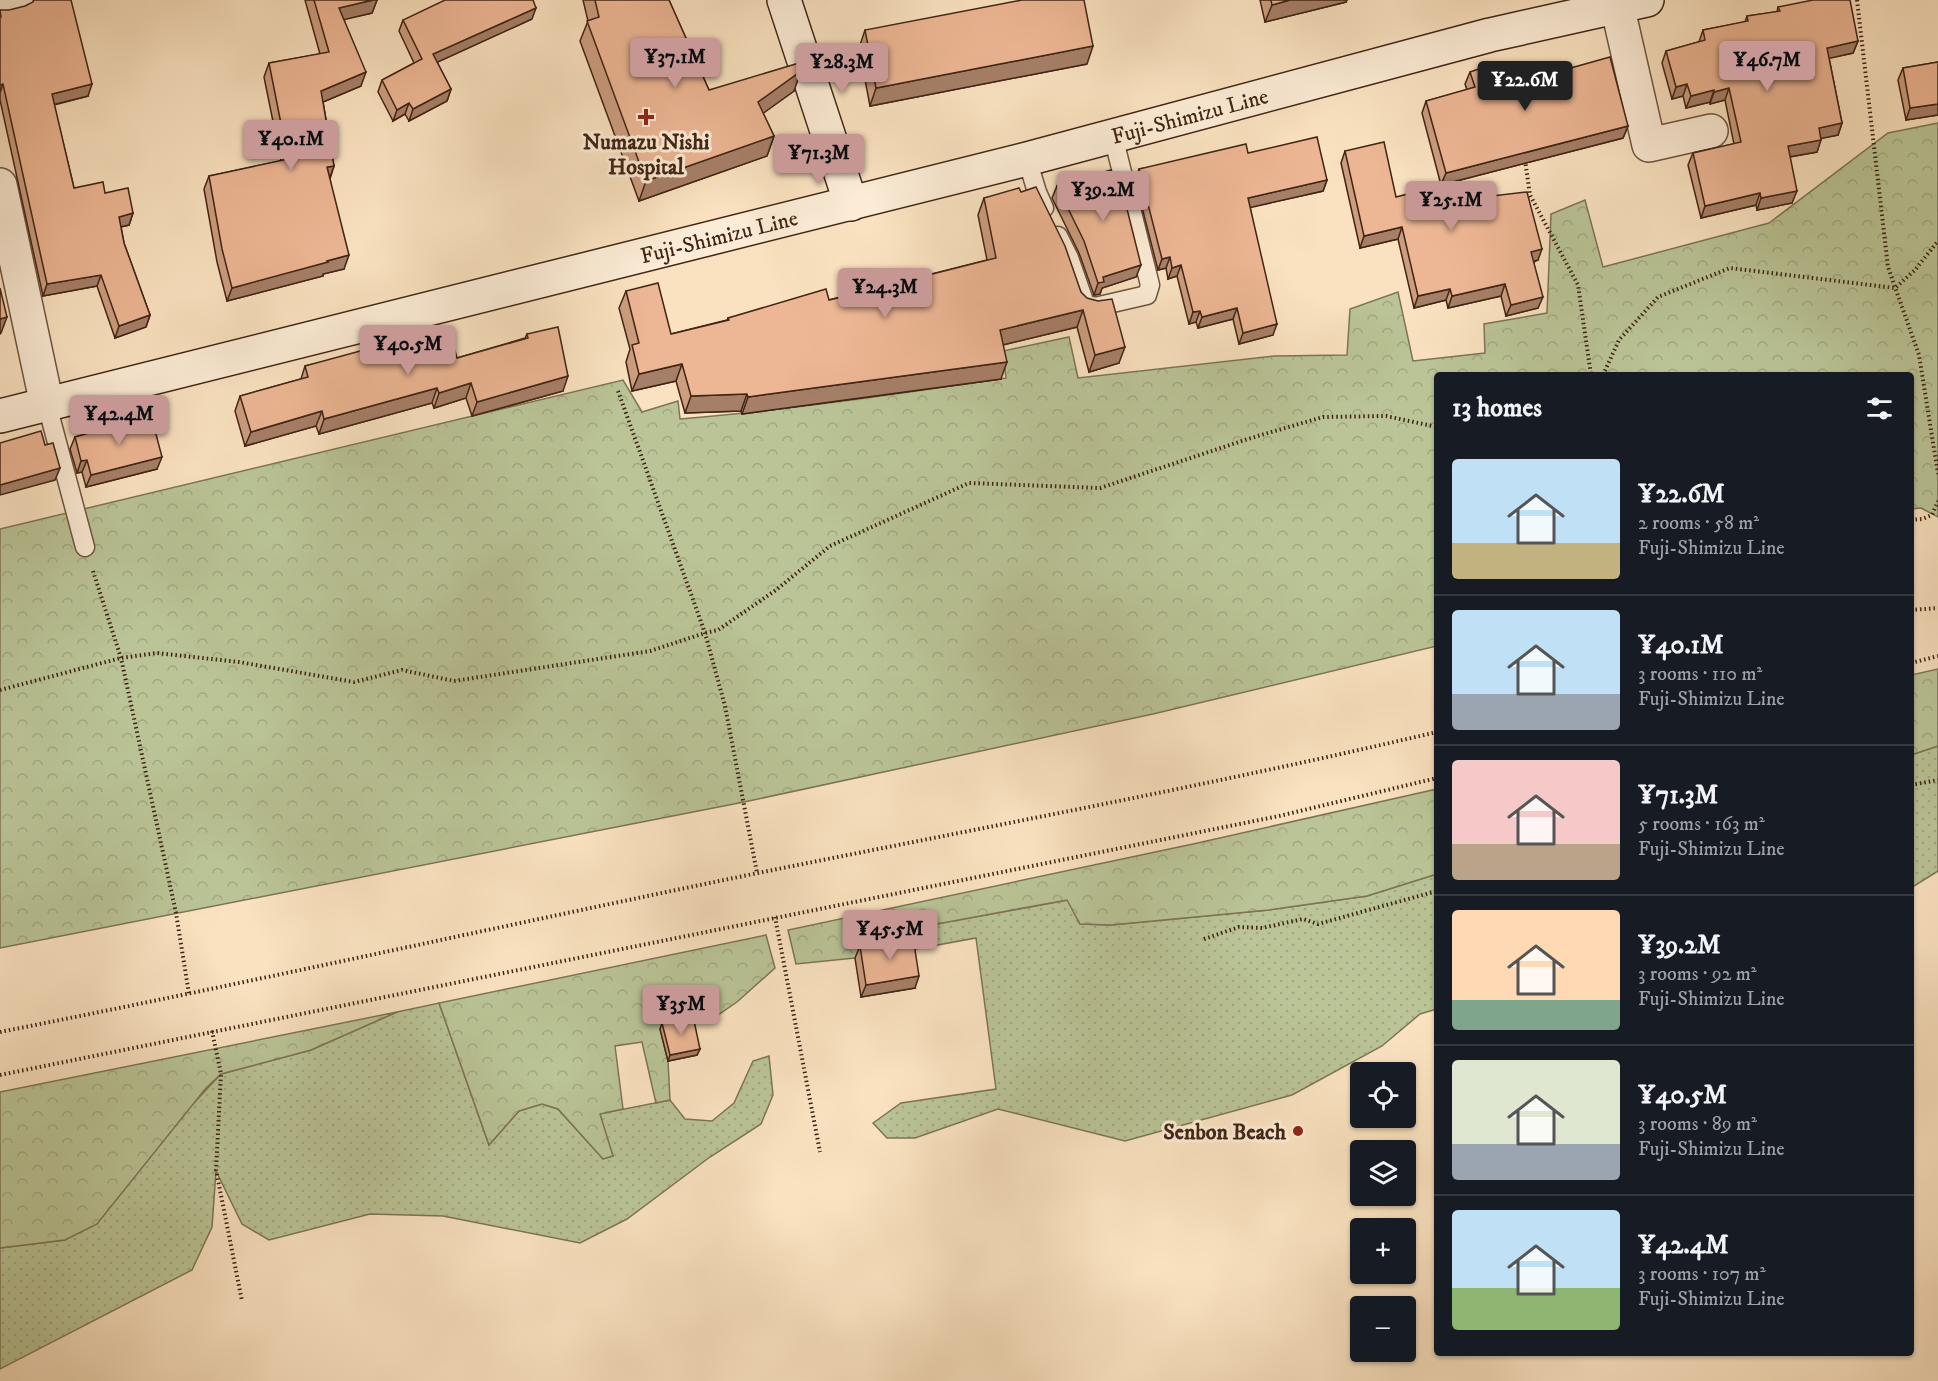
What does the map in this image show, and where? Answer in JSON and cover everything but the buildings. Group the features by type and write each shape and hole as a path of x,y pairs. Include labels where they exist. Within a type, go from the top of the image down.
{"main road":[{"path":"0,4 16,0"},
{"path":"784,0 851,204"},
{"path":"1632,3 1649,145 1711,131"},
{"name":"Fuji-Shimizu Line","path":"0,416 1027,159 1490,35 1632,3"},
{"path":"0,185 47,405"}],"lane":[{"path":"1027,159 1036,192 1069,258 1085,304 1095,307 1147,295 1150,285 1113,136"},
{"path":"47,405 85,547"}],"path":[{"path":"1857,0 1888,267 1918,355 1938,474"},
{"path":"1524,149 1530,195 1578,285 1591,372"},
{"path":"1604,372 1619,340 1659,297 1730,268 1895,288 1915,270 1938,240"},
{"path":"618,391 705,633 725,706 757,873"},
{"path":"0,690 121,658 156,653 238,662 354,682 402,670 454,681 650,651 718,630 776,590 830,546 969,483 1100,488 1251,438 1323,417 1386,416 1434,426"},
{"path":"1914,520 1932,515 1938,501"},
{"path":"85,547 121,658 176,913 189,994"},
{"path":"1914,610 1938,608"},
{"path":"1914,662 1938,656"},
{"path":"0,1032 757,873 1166,792 1434,733"},
{"path":"0,1075 1279,816 1434,779"},
{"path":"1914,784 1938,780"},
{"path":"1204,939 1239,927 1262,928 1303,919 1318,924 1434,892"},
{"path":"775,917 820,1152"},
{"path":"212,1031 221,1074 216,1170 242,1301"}],"green space":[{"path":"1938,123 1938,517 1921,508 1914,509 1914,372 1434,372 1434,647 1153,714 744,802 0,948 0,529 623,380 642,412 678,401 680,419 884,396 1006,378 1003,351 1069,337 1078,378 1274,356 1347,355 1350,309 1398,292 1413,361 1485,353 1484,324 1547,313 1551,214 1585,200 1603,267 1769,223 1888,133"},
{"path":"1938,669 1938,746 1914,754 1914,674"},
{"path":"1938,746 1938,871 1914,886 1914,754"},
{"path":"1434,790 1434,875 1367,896 1269,910 1111,925 1080,924 1067,900 920,927 921,948 796,964 788,930 1193,844"},
{"path":"1434,875 1434,1010 1420,1014 1382,1046 1292,1095 1125,1141 998,1109 915,1138 887,1138 873,1123 901,1103 996,1089 976,938 921,948 920,927 1068,900 1080,924 1111,925 1269,910 1367,896"},
{"path":"766,935 775,968 737,1002 715,1017 660,1029 668,1061 670,1100 656,1103 642,1042 615,1046 623,1109 600,1114 613,1156 603,1159 558,1109 542,1104 519,1111 489,1145 439,1003"},
{"path":"439,1003 489,1145 519,1111 542,1104 558,1109 603,1159 613,1156 599,1114 670,1100 685,1119 712,1121 734,1103 753,1061 769,1056 773,1095 761,1124 710,1157 627,1219 580,1243 443,1216 370,1214 269,1240 242,1224 216,1171 212,1227 192,1270 0,1369 0,1248 65,1240 221,1074 311,1050 397,1012"},
{"path":"397,1012 311,1050 221,1074 206,1088 97,1224 65,1240 0,1248 0,1092"}],"place":[{"name":"Numazu Nishi Hospital","path":"646,117"},
{"name":"Senbon Beach","path":"1298,1131"}]}
